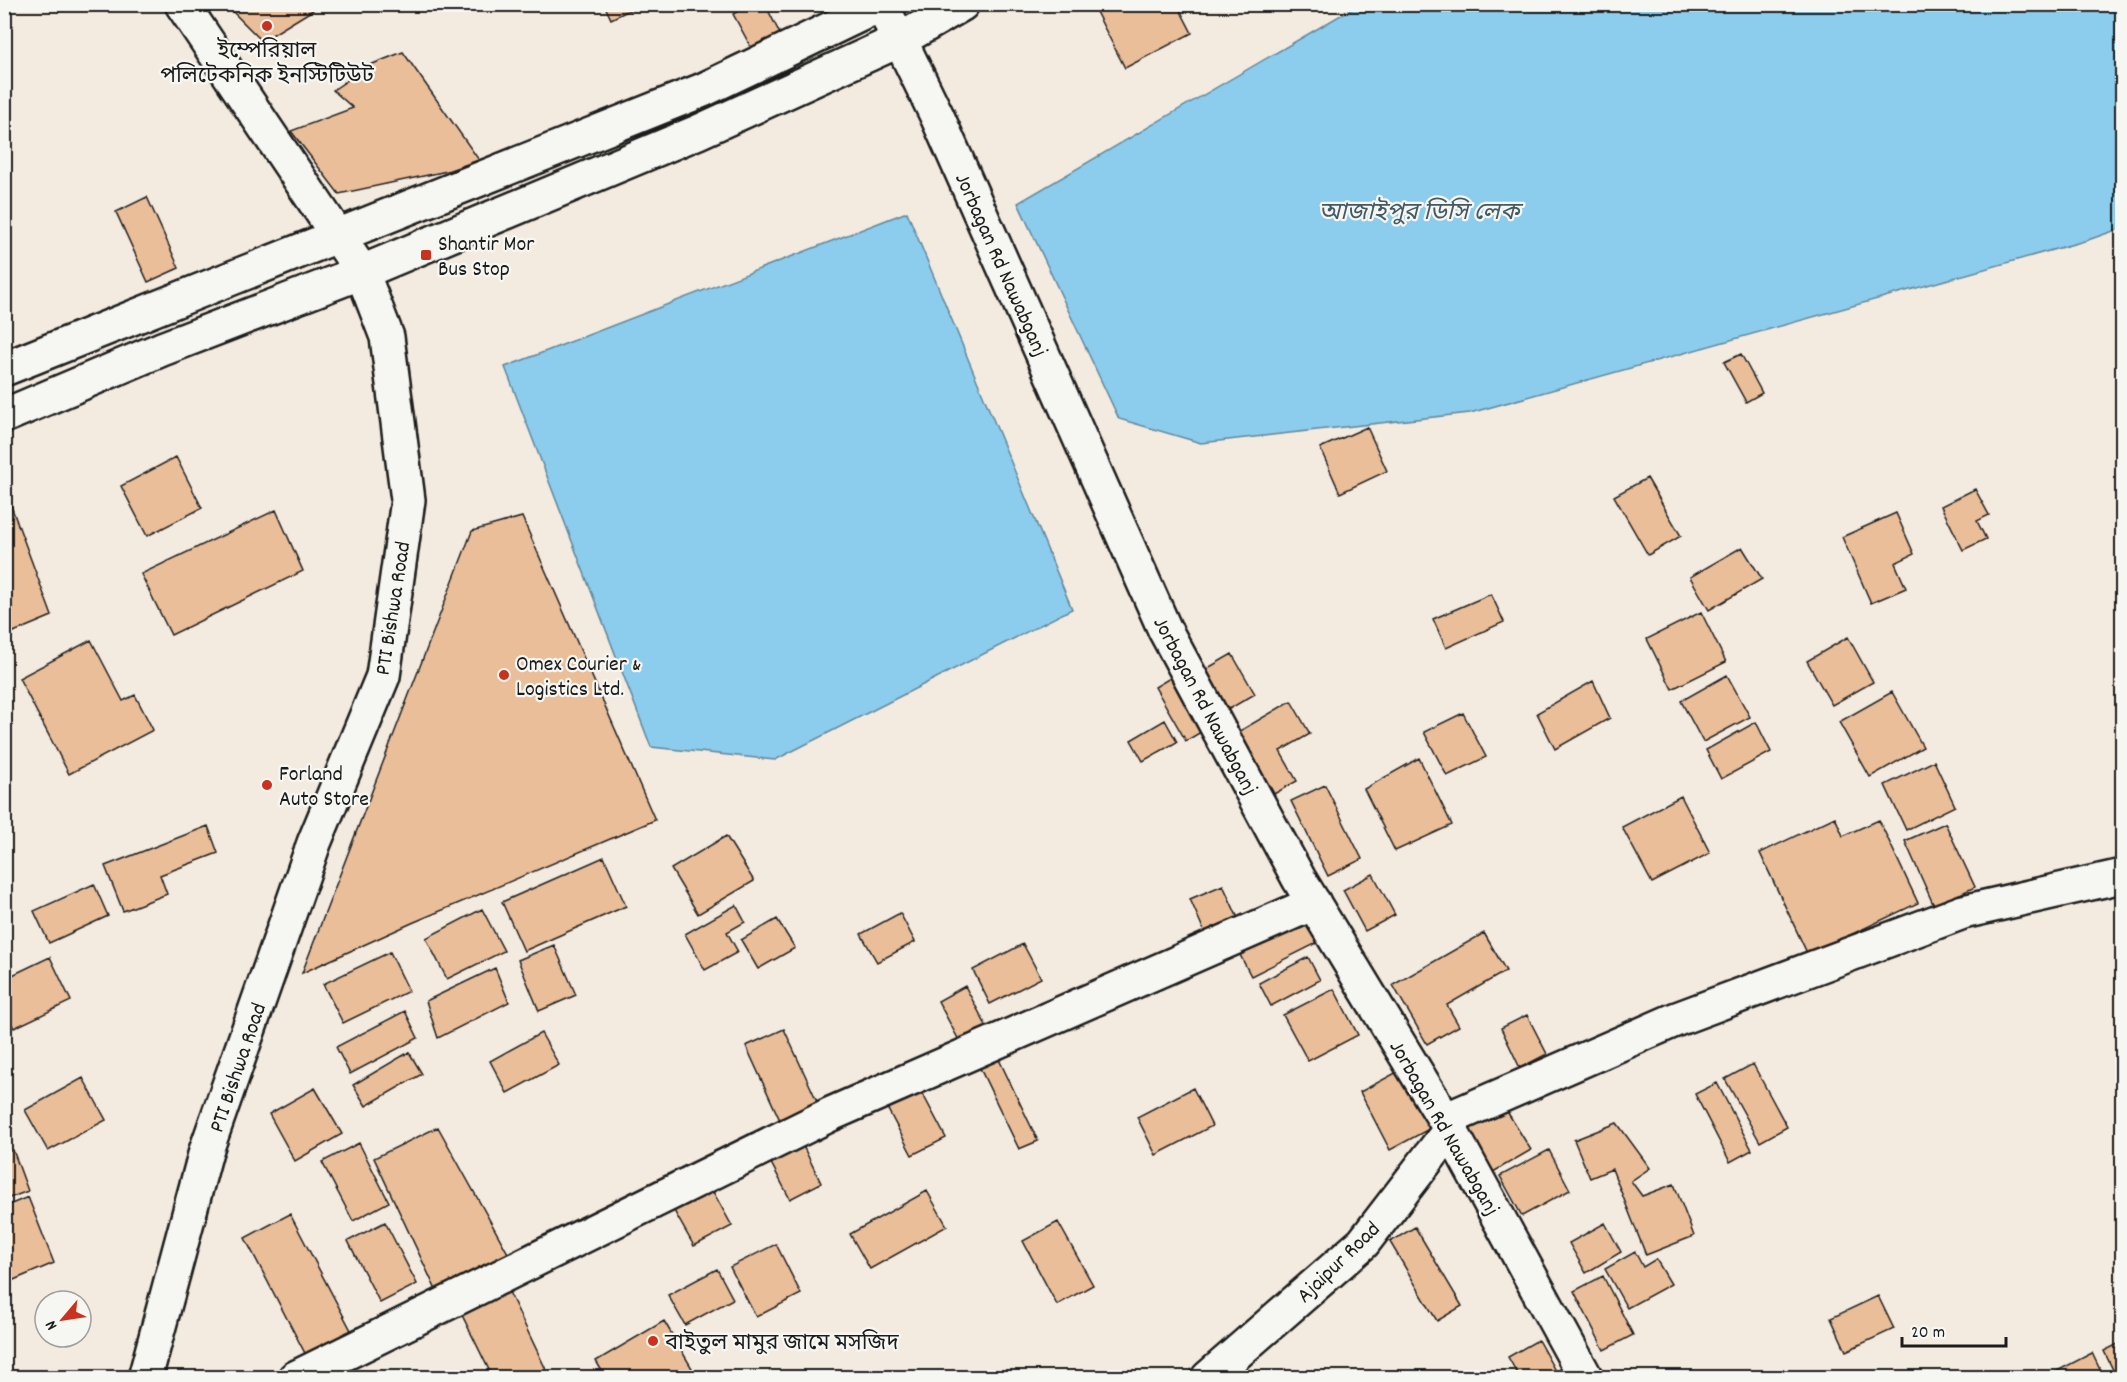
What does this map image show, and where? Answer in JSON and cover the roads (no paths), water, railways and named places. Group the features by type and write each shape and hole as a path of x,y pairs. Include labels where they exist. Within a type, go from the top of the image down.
{"main road":[{"name":"PTI Bishwa Road","path":"145,1377 206,1151 314,843 383,676 408,500 387,337 362,272 182,4"},
{"path":"4,416 162,349 362,272 698,132 900,40 962,4"},
{"path":"4,369 703,90 881,5"},
{"name":"Jorbagan Rd Nawabganj","path":"881,5 900,40 1059,388 1165,630 1314,903 1447,1125 1586,1377"},
{"path":"1447,1125 1677,1019 1963,912 2122,876"},
{"path":"295,1377 831,1114 1314,903"},
{"name":"Ajaipur Road","path":"1208,1377 1363,1243 1447,1125"}],"water":[{"name":"আজাইপুর ডিসি লেক","path":"1358,5 2122,5 2122,228 2088,240 1470,413 1201,443 1119,419 1018,203"},
{"path":"907,212 1072,609 775,760 651,747 505,367"}],"place":[{"name":"ইম্পেরিয়াল পলিটেকনিক ইনস্টিটিউট","path":"267,26"},
{"name":"Shantir Mor Bus Stop","path":"426,255"},
{"name":"Omex Courier & Logistics Ltd.","path":"504,675"},
{"name":"Forland Auto Store","path":"267,785"},
{"name":"বাইতুল মামুর জামে মসজিদ","path":"653,1341"}]}
